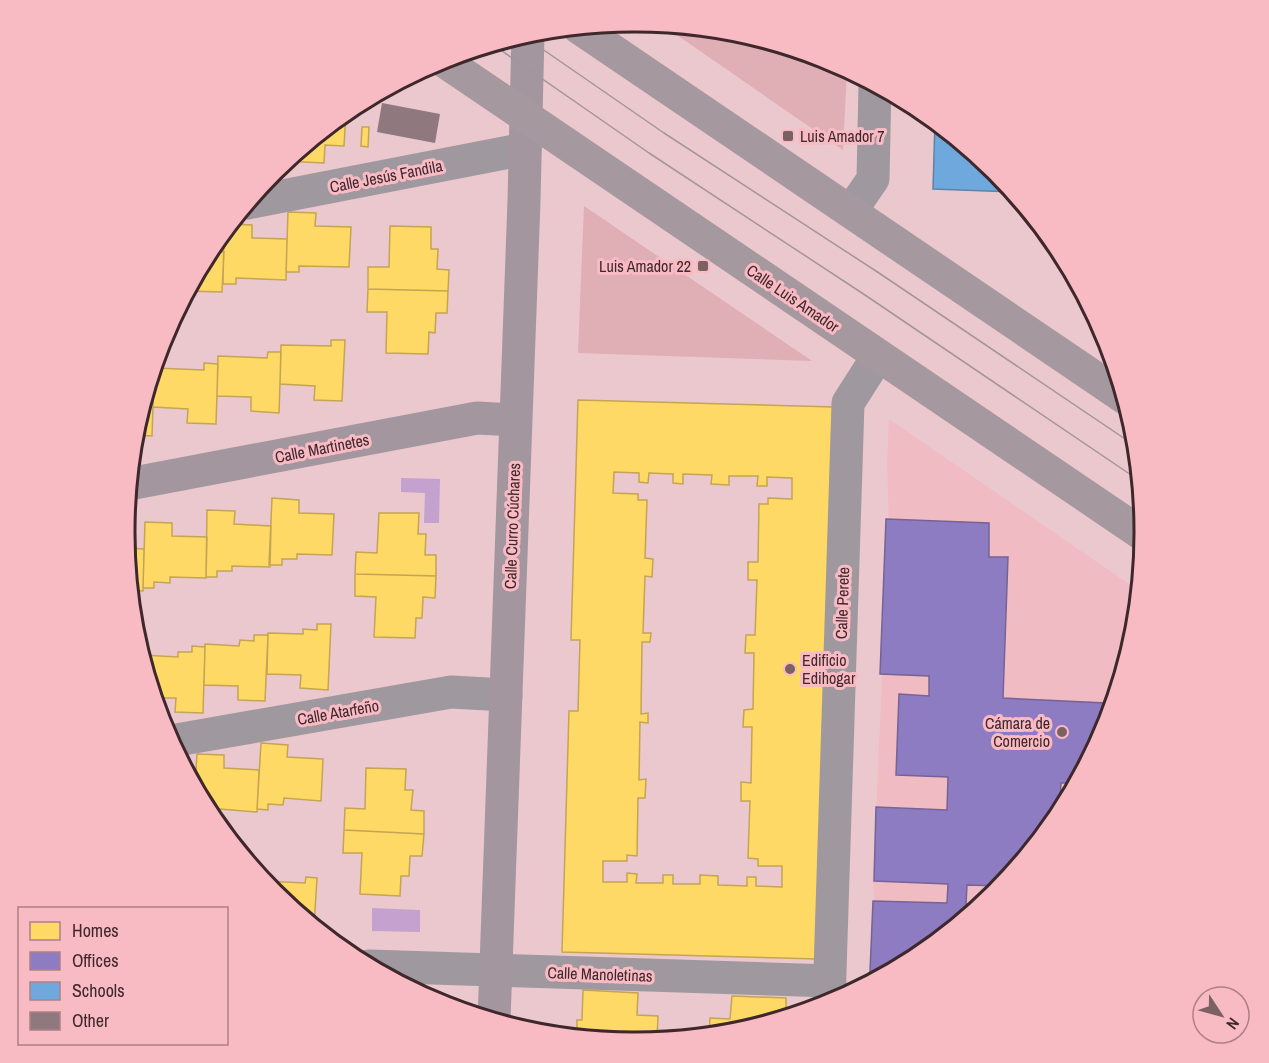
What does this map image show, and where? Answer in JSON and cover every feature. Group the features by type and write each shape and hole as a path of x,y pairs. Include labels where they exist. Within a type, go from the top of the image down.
{"main road":[{"path":"589,34 1114,390"},
{"name":"Calle Luis Amador","path":"452,66 1134,528"}],"street":[{"name":"Calle Curro Cúchares","path":"494,1011 528,43"},
{"path":"851,211 873,179 875,93"},
{"name":"Calle Jesús Fandila","path":"260,200 525,149"},
{"name":"Calle Perete","path":"830,991 848,403 879,356"},
{"name":"Calle Martinetes","path":"138,482 477,418 515,420"},
{"name":"Calle Atarfeño","path":"180,739 451,692 506,695"},
{"name":"Calle Manoletinas","path":"387,967 495,971 829,992"}],"shaded area":[{"path":"675,34 732,41 764,49 795,58 847,79 843,150"},
{"path":"584,206 812,361 578,353"},
{"path":"889,419 1131,586 1125,629 1108,692 1083,753 1068,782 1050,809 1010,861 964,907 912,947 872,971 875,902 873,881 889,523 887,463"},
{"path":"401,478 440,479 439,523 424,523 425,493 401,492"},
{"path":"372,908 420,910 420,932 372,931"}],"building: Homes":[{"path":"345,124 344,146 325,145 324,163 299,162"},
{"path":"362,127 369,127 368,147 361,146"},
{"path":"288,212 316,213 315,226 351,227 349,267 299,266 299,272 286,272"},
{"path":"240,224 252,225 252,238 287,239 286,280 236,278 236,284 223,284 224,247"},
{"path":"390,226 431,227 431,249 438,249 437,269 449,270 448,291 368,289 368,267 389,267"},
{"path":"221,252 224,252 222,292 196,291"},
{"path":"368,289 448,291 447,313 436,313 435,333 429,332 428,354 386,353 387,312 367,312"},
{"path":"331,340 345,340 342,401 314,400 315,386 280,384 281,345 331,346"},
{"path":"268,352 281,352 279,413 251,411 251,397 217,396 218,356 267,358"},
{"path":"204,363 218,364 216,424 187,423 188,409 153,407 153,398 162,368 204,370"},
{"path":"153,398 152,436 144,436"},
{"name":"Edificio Edihogar","path":"578,400 834,407 818,959 562,952 569,711 578,711 580,640 571,640","holes":["614,472 639,473 639,482 648,483 649,473 673,474 673,483 683,484 683,474 712,475 711,484 729,485 729,476 758,476 757,486 767,486 767,477 792,478 792,499 768,498 768,504 759,504 758,562 748,562 748,580 757,580 755,635 746,635 745,653 754,653 753,709 744,710 743,727 752,727 751,783 741,782 741,801 750,801 748,858 758,859 758,866 782,866 782,887 756,886 756,877 747,877 747,886 718,885 718,876 700,875 700,884 673,884 673,875 663,875 663,883 636,883 637,874 627,873 627,882 603,882 603,861 627,861 627,855 637,856 638,798 645,798 646,779 639,780 640,722 648,723 648,713 641,714 642,642 650,642 651,633 643,633 645,576 652,577 653,559 645,558 647,500 638,500 638,494 613,493"]},
{"path":"272,498 299,500 299,513 334,514 332,555 297,554 297,559 282,559 282,565 269,565"},
{"path":"207,510 235,511 234,524 271,526 270,567 232,566 232,571 217,571 217,577 206,577"},
{"path":"379,513 419,513 418,534 426,534 425,555 436,555 436,576 355,574 356,552 377,553"},
{"path":"145,522 172,523 172,536 207,537 206,578 170,577 170,583 154,582 154,588 143,588"},
{"path":"135,549 144,549 143,591 138,591"},
{"path":"355,574 436,576 435,598 423,597 422,618 416,618 415,638 374,637 376,597 355,596"},
{"path":"317,624 331,624 328,690 300,688 301,675 267,674 268,633 303,634 303,629 317,630"},
{"path":"254,635 268,635 265,701 238,700 238,686 204,685 205,644 239,646 240,640 254,641"},
{"path":"192,646 205,647 203,713 175,712 176,698 163,698 151,655 178,657 178,652 192,652"},
{"path":"261,743 288,745 287,757 323,759 321,801 284,798 283,805 268,804 268,810 257,809"},
{"path":"197,754 224,755 224,768 259,770 257,812 220,810 196,772"},
{"path":"366,768 406,769 405,790 413,790 411,810 424,811 424,834 344,830 345,808 365,809"},
{"path":"344,830 424,834 422,856 410,856 409,876 401,876 400,896 360,894 362,853 343,853"},
{"path":"306,877 317,878 315,915 278,882 305,883"},
{"path":"583,990 638,993 637,1015 658,1016 657,1031 634,1032 577,1028 577,1020 582,1020"},
{"path":"732,996 786,998 786,1008 710,1026 710,1018 730,1019"}],"building: Offices":[{"path":"886,519 989,523 989,557 1008,557 1003,698 1104,703 1068,782 1061,783 1060,793 1031,836 1010,861 987,886 967,885 967,904 939,928 870,972 873,901 947,903 948,884 874,881 876,807 947,810 948,777 896,775 899,694 929,696 929,676 880,674"}],"building: Schools":[{"path":"935,132 964,156 1000,192 933,189"}],"building: Other":[{"path":"382,103 440,114 435,143 377,132"}],"tram line":[{"path":"532,42 664,133 879,273 1126,439"},
{"path":"501,50 649,153 865,295 1131,475"}],"place":[{"name":"Luis Amador 7","path":"788,136"},
{"name":"Luis Amador 22","path":"703,266"},
{"name":"Edificio Edihogar","path":"790,669"},
{"name":"Cámara de Comercio","path":"1062,732"}]}
